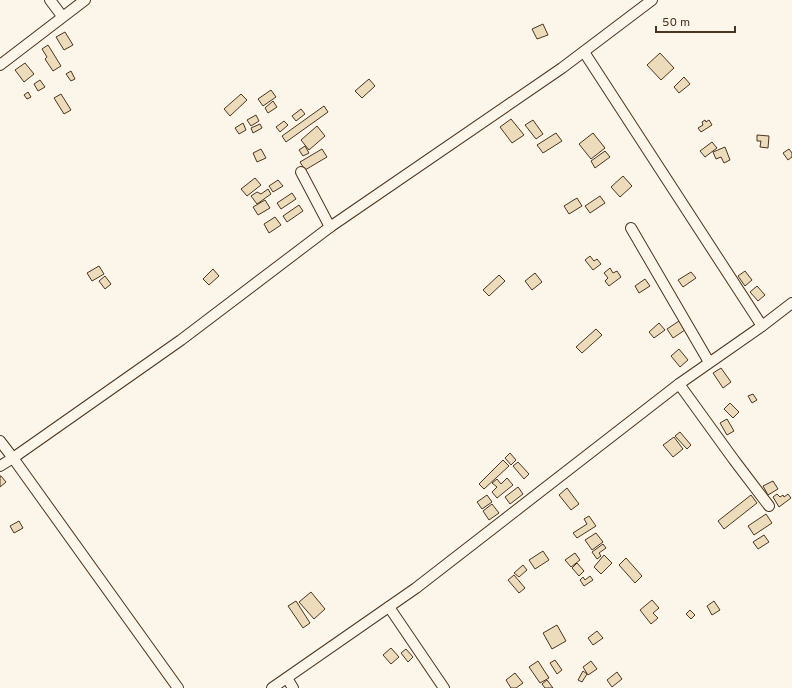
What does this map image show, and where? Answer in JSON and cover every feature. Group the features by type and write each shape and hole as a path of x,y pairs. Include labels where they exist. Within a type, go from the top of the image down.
{"street":[{"path":"50,0 62,16"},
{"path":"0,65 62,16 85,0"},
{"path":"0,466 181,340 330,227 562,68 652,0"},
{"path":"584,52 762,326"},
{"path":"302,172 330,227"},
{"path":"631,228 709,362"},
{"path":"272,688 416,588 679,384 762,326 792,303"},
{"path":"679,384 769,506"},
{"path":"0,441 178,688"},
{"path":"390,607 444,688"},
{"path":"287,678 293,688"}],"building":[{"path":"543,24 548,35 537,39 532,29"},
{"path":"65,32 73,45 64,50 56,37"},
{"path":"48,45 61,66 53,71 45,59 47,57 42,49"},
{"path":"660,53 674,68 661,80 647,65"},
{"path":"25,63 34,74 24,82 15,70"},
{"path":"71,71 75,79 71,81 66,74"},
{"path":"684,77 690,84 679,93 674,87"},
{"path":"369,79 375,86 362,98 355,91"},
{"path":"40,80 45,87 38,91 34,84"},
{"path":"271,90 276,97 263,106 258,99"},
{"path":"28,92 31,97 27,99 24,95"},
{"path":"61,94 71,110 64,114 54,98"},
{"path":"241,94 247,100 230,116 224,109"},
{"path":"273,101 277,107 268,113 265,108"},
{"path":"324,106 328,112 286,142 282,136"},
{"path":"301,109 305,114 296,121 292,116"},
{"path":"256,115 259,121 251,126 247,120"},
{"path":"511,119 524,135 512,143 500,127"},
{"path":"533,120 543,134 536,139 525,125"},
{"path":"705,120 706,122 709,120 712,125 701,132 698,128 703,125 702,122"},
{"path":"284,121 288,125 280,132 276,127"},
{"path":"243,123 246,130 239,134 235,128"},
{"path":"260,124 262,128 253,133 251,128"},
{"path":"317,126 325,136 309,150 301,140"},
{"path":"556,133 562,141 543,153 537,145"},
{"path":"593,133 605,148 591,159 579,144"},
{"path":"757,135 769,136 768,148 760,147 761,141 757,141"},
{"path":"712,142 717,148 705,157 700,151"},
{"path":"305,146 309,153 303,156 299,150"},
{"path":"725,147 730,160 724,163 721,157 716,159 713,152"},
{"path":"261,149 266,158 257,162 253,153"},
{"path":"322,149 327,157 305,170 300,162"},
{"path":"789,149 792,153 792,157 788,160 783,153"},
{"path":"605,151 610,157 595,168 591,161"},
{"path":"623,176 632,186 620,197 611,187"},
{"path":"255,178 261,185 247,196 241,189"},
{"path":"278,180 283,186 273,192 269,186"},
{"path":"268,189 271,194 257,204 251,196 257,192 261,194"},
{"path":"292,193 296,199 281,209 277,203"},
{"path":"600,196 605,203 590,213 585,206"},
{"path":"577,198 582,206 569,214 564,206"},
{"path":"265,200 270,208 258,215 253,207"},
{"path":"299,205 303,211 287,222 283,216"},
{"path":"275,217 281,225 269,233 264,224"},
{"path":"590,256 594,261 597,259 601,264 593,270 585,260"},
{"path":"99,266 104,274 92,281 87,273"},
{"path":"610,268 613,273 617,271 621,277 609,286 605,281 608,278 604,273"},
{"path":"213,269 219,276 209,285 203,279"},
{"path":"745,271 752,280 745,286 738,276"},
{"path":"691,272 696,278 683,287 678,280"},
{"path":"535,273 542,282 532,290 525,281"},
{"path":"499,275 505,281 489,296 483,290"},
{"path":"105,276 111,284 105,289 99,281"},
{"path":"645,279 650,286 639,293 635,286"},
{"path":"757,286 765,295 758,301 750,292"},
{"path":"679,321 685,330 673,338 667,329"},
{"path":"659,323 665,330 654,338 649,332"},
{"path":"596,329 602,335 582,353 576,347"},
{"path":"679,349 688,360 680,367 671,356"},
{"path":"721,368 731,382 723,388 713,373"},
{"path":"753,394 757,400 752,403 748,396"},
{"path":"730,403 739,412 733,418 724,409"},
{"path":"727,419 734,431 727,435 720,423"},
{"path":"680,432 691,445 687,449 675,436"},
{"path":"674,437 683,449 673,457 663,445"},
{"path":"510,453 516,460 511,465 505,458"},
{"path":"503,460 509,466 484,489 479,484"},
{"path":"518,462 529,474 524,479 513,466"},
{"path":"0,476 6,482 0,487"},
{"path":"507,478 513,485 497,498 492,492 497,487 492,483 497,479 501,484"},
{"path":"773,481 778,489 768,495 763,486"},
{"path":"518,487 523,494 510,504 505,497"},
{"path":"567,488 579,504 571,510 559,495"},
{"path":"777,494 780,497 783,495 784,497 788,494 791,498 779,507 773,497"},
{"path":"487,495 492,502 482,509 477,502"},
{"path":"751,495 757,503 724,529 718,521"},
{"path":"492,504 499,513 489,520 483,511"},
{"path":"766,514 772,523 754,535 748,526"},
{"path":"589,516 596,526 577,538 573,533 587,524 584,519"},
{"path":"19,521 23,528 14,533 10,526"},
{"path":"596,533 603,542 592,550 585,540"},
{"path":"764,535 769,542 758,549 753,542"},
{"path":"603,544 606,548 599,553 601,556 597,559 592,552"},
{"path":"543,551 549,560 535,569 529,560"},
{"path":"575,553 580,560 571,567 565,560"},
{"path":"604,555 612,563 601,574 594,567"},
{"path":"626,558 642,576 635,583 619,565"},
{"path":"577,563 584,571 579,576 572,568"},
{"path":"523,565 527,570 519,577 514,573"},
{"path":"514,575 525,588 519,593 508,580"},
{"path":"590,576 593,580 584,586 580,580 583,577 585,580"},
{"path":"311,592 325,609 314,619 299,602"},
{"path":"652,600 659,608 653,613 658,618 651,624 640,610"},
{"path":"296,601 310,623 303,628 288,606"},
{"path":"714,601 720,610 712,615 707,606"},
{"path":"690,610 695,615 691,619 686,614"},
{"path":"557,625 566,641 552,649 543,633"},
{"path":"597,631 603,638 593,645 588,638"},
{"path":"391,648 399,657 391,664 383,655"},
{"path":"406,649 413,657 408,662 401,653"},
{"path":"555,660 562,670 557,674 550,663"},
{"path":"538,661 549,678 540,683 529,667"},
{"path":"591,661 597,669 588,675 583,667"},
{"path":"583,671 587,674 582,682 578,680"},
{"path":"617,672 622,679 612,687 607,680"},
{"path":"515,673 523,683 516,688 511,688 506,680"},
{"path":"547,680 553,688 545,688 542,684"}]}
